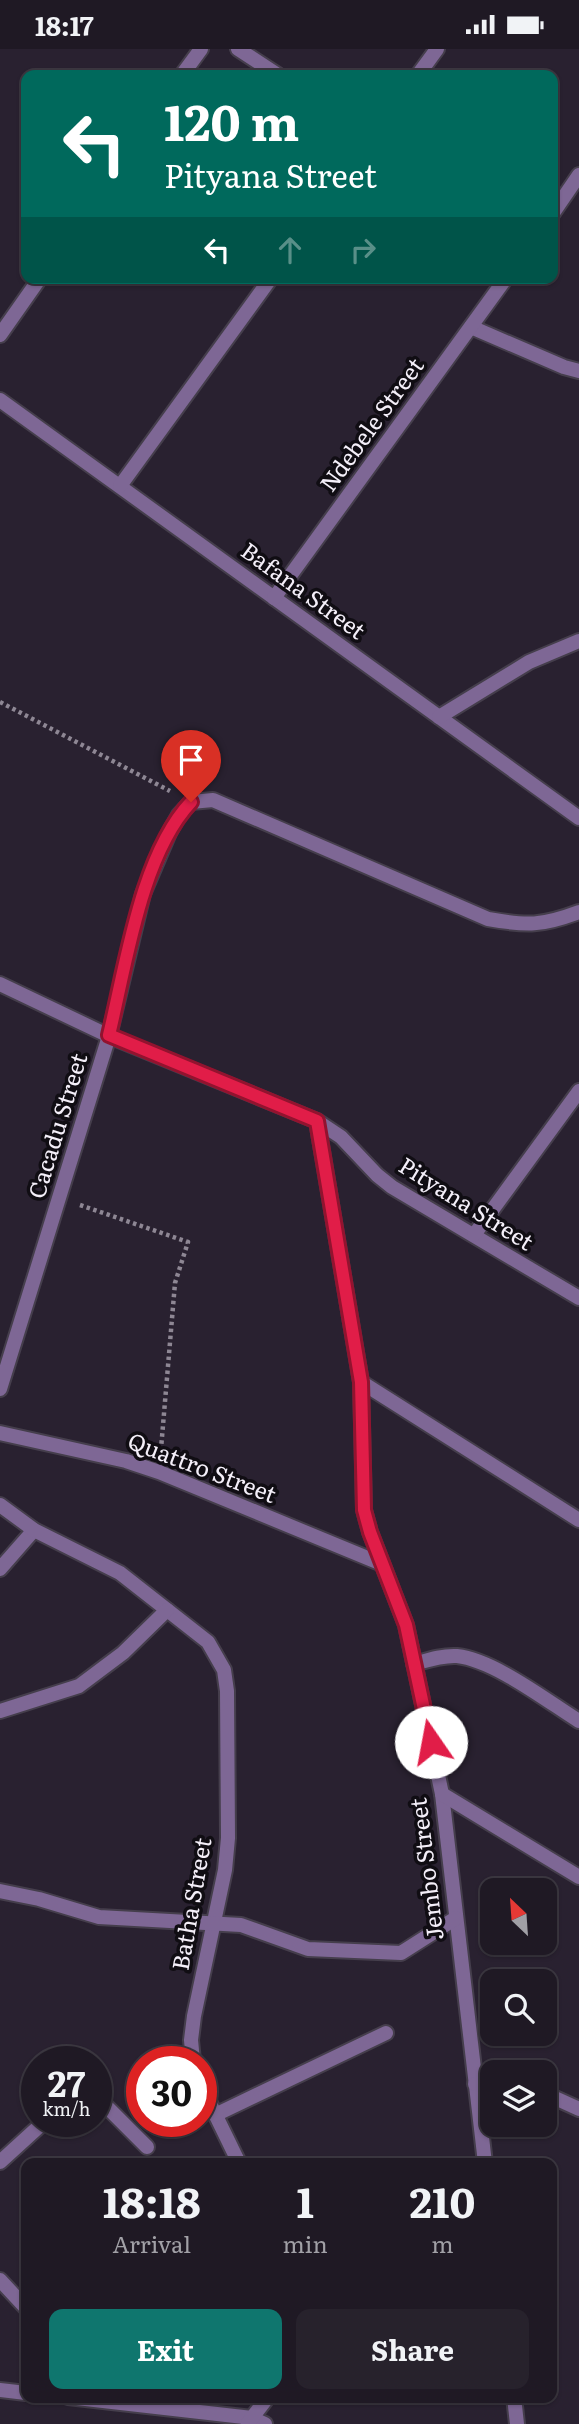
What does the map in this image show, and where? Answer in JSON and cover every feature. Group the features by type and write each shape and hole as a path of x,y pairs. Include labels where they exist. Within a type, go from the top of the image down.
{"street":[{"path":"186,70 201,49"},
{"path":"238,49 270,70"},
{"path":"422,70 437,49"},
{"path":"558,206 579,175"},
{"path":"0,335 36,284"},
{"path":"120,486 267,284"},
{"name":"Ndebele Street","path":"274,599 502,284"},
{"path":"471,327 579,371"},
{"name":"Bafana Street","path":"0,400 579,818"},
{"path":"439,717 529,662 579,641"},
{"path":"191,802 213,800 488,919 534,925 579,912"},
{"name":"Cacadu Street","path":"0,1389 109,1035 143,894 169,833 179,815 191,802"},
{"name":"Pityana Street","path":"0,984 109,1035 317,1121 341,1137 392,1187 579,1297"},
{"path":"474,1235 579,1091"},
{"name":"Jembo Street","path":"317,1121 361,1382 364,1510 402,1613 442,1794 484,2158"},
{"path":"361,1382 579,1520"},
{"name":"Quattro Street","path":"0,1433 126,1461 159,1472 382,1564"},
{"path":"0,1505 34,1531 120,1573 167,1610 123,1653 79,1686 0,1711"},
{"path":"0,1569 34,1531"},
{"name":"Batha Street","path":"167,1610 208,1642 224,1670 227,1691 228,1838 225,1870 194,2015 192,2046"},
{"path":"414,1664 456,1656 474,1660 499,1671 579,1721"},
{"path":"442,1794 579,1877"},
{"path":"0,1891 39,1899 99,1917 241,1925 308,1949 401,1954 456,1918"},
{"path":"217,2114 386,2033"},
{"path":"475,2084 480,2084"},
{"path":"557,2099 579,2109"},
{"path":"112,2112 147,2147"},
{"path":"217,2119 236,2158"},
{"path":"0,2162 27,2137"},
{"path":"0,2280 21,2303"},
{"path":"0,2390 21,2392"},
{"path":"121,2403 265,2424"},
{"path":"249,2421 263,2403"},
{"path":"515,2403 517,2424"}],"path":[{"path":"0,702 191,802"},
{"path":"59,1198 188,1242 175,1283 159,1472"}],"route":[{"path":"191,802 179,815 169,833 143,894 109,1035 317,1121 361,1382 364,1510 406,1625 431,1742"}]}
